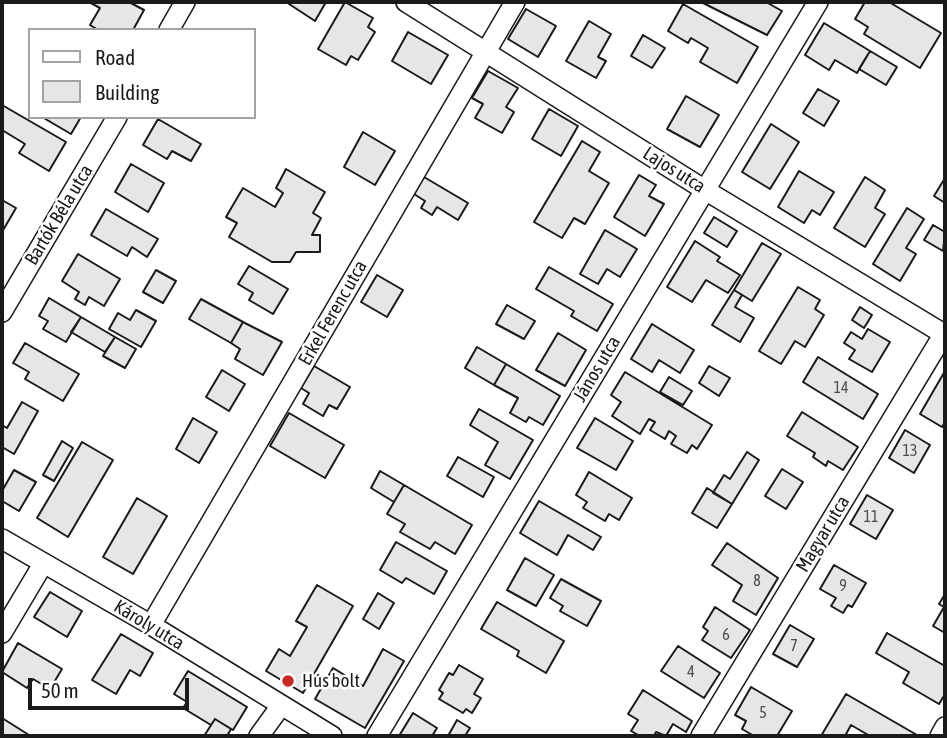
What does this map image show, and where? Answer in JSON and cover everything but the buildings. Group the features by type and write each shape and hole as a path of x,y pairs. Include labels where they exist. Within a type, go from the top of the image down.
{"street":[{"path":"170,28 185,2"},
{"name":"Lajos utca","path":"407,2 705,190 945,333"},
{"name":"Erkel Ferenc utca","path":"151,625 515,2"},
{"name":"János utca","path":"377,736 818,2"},
{"name":"Bartók Béla utca","path":"2,312 116,119"},
{"name":"Magyar utca","path":"701,736 945,333"},
{"name":"Károly utca","path":"2,539 151,625 280,707 332,736"},
{"path":"2,633 43,564"},
{"path":"259,736 280,707"},
{"path":"940,736 945,727"}],"place":[{"name":"Hús bolt","path":"288,681"}]}
